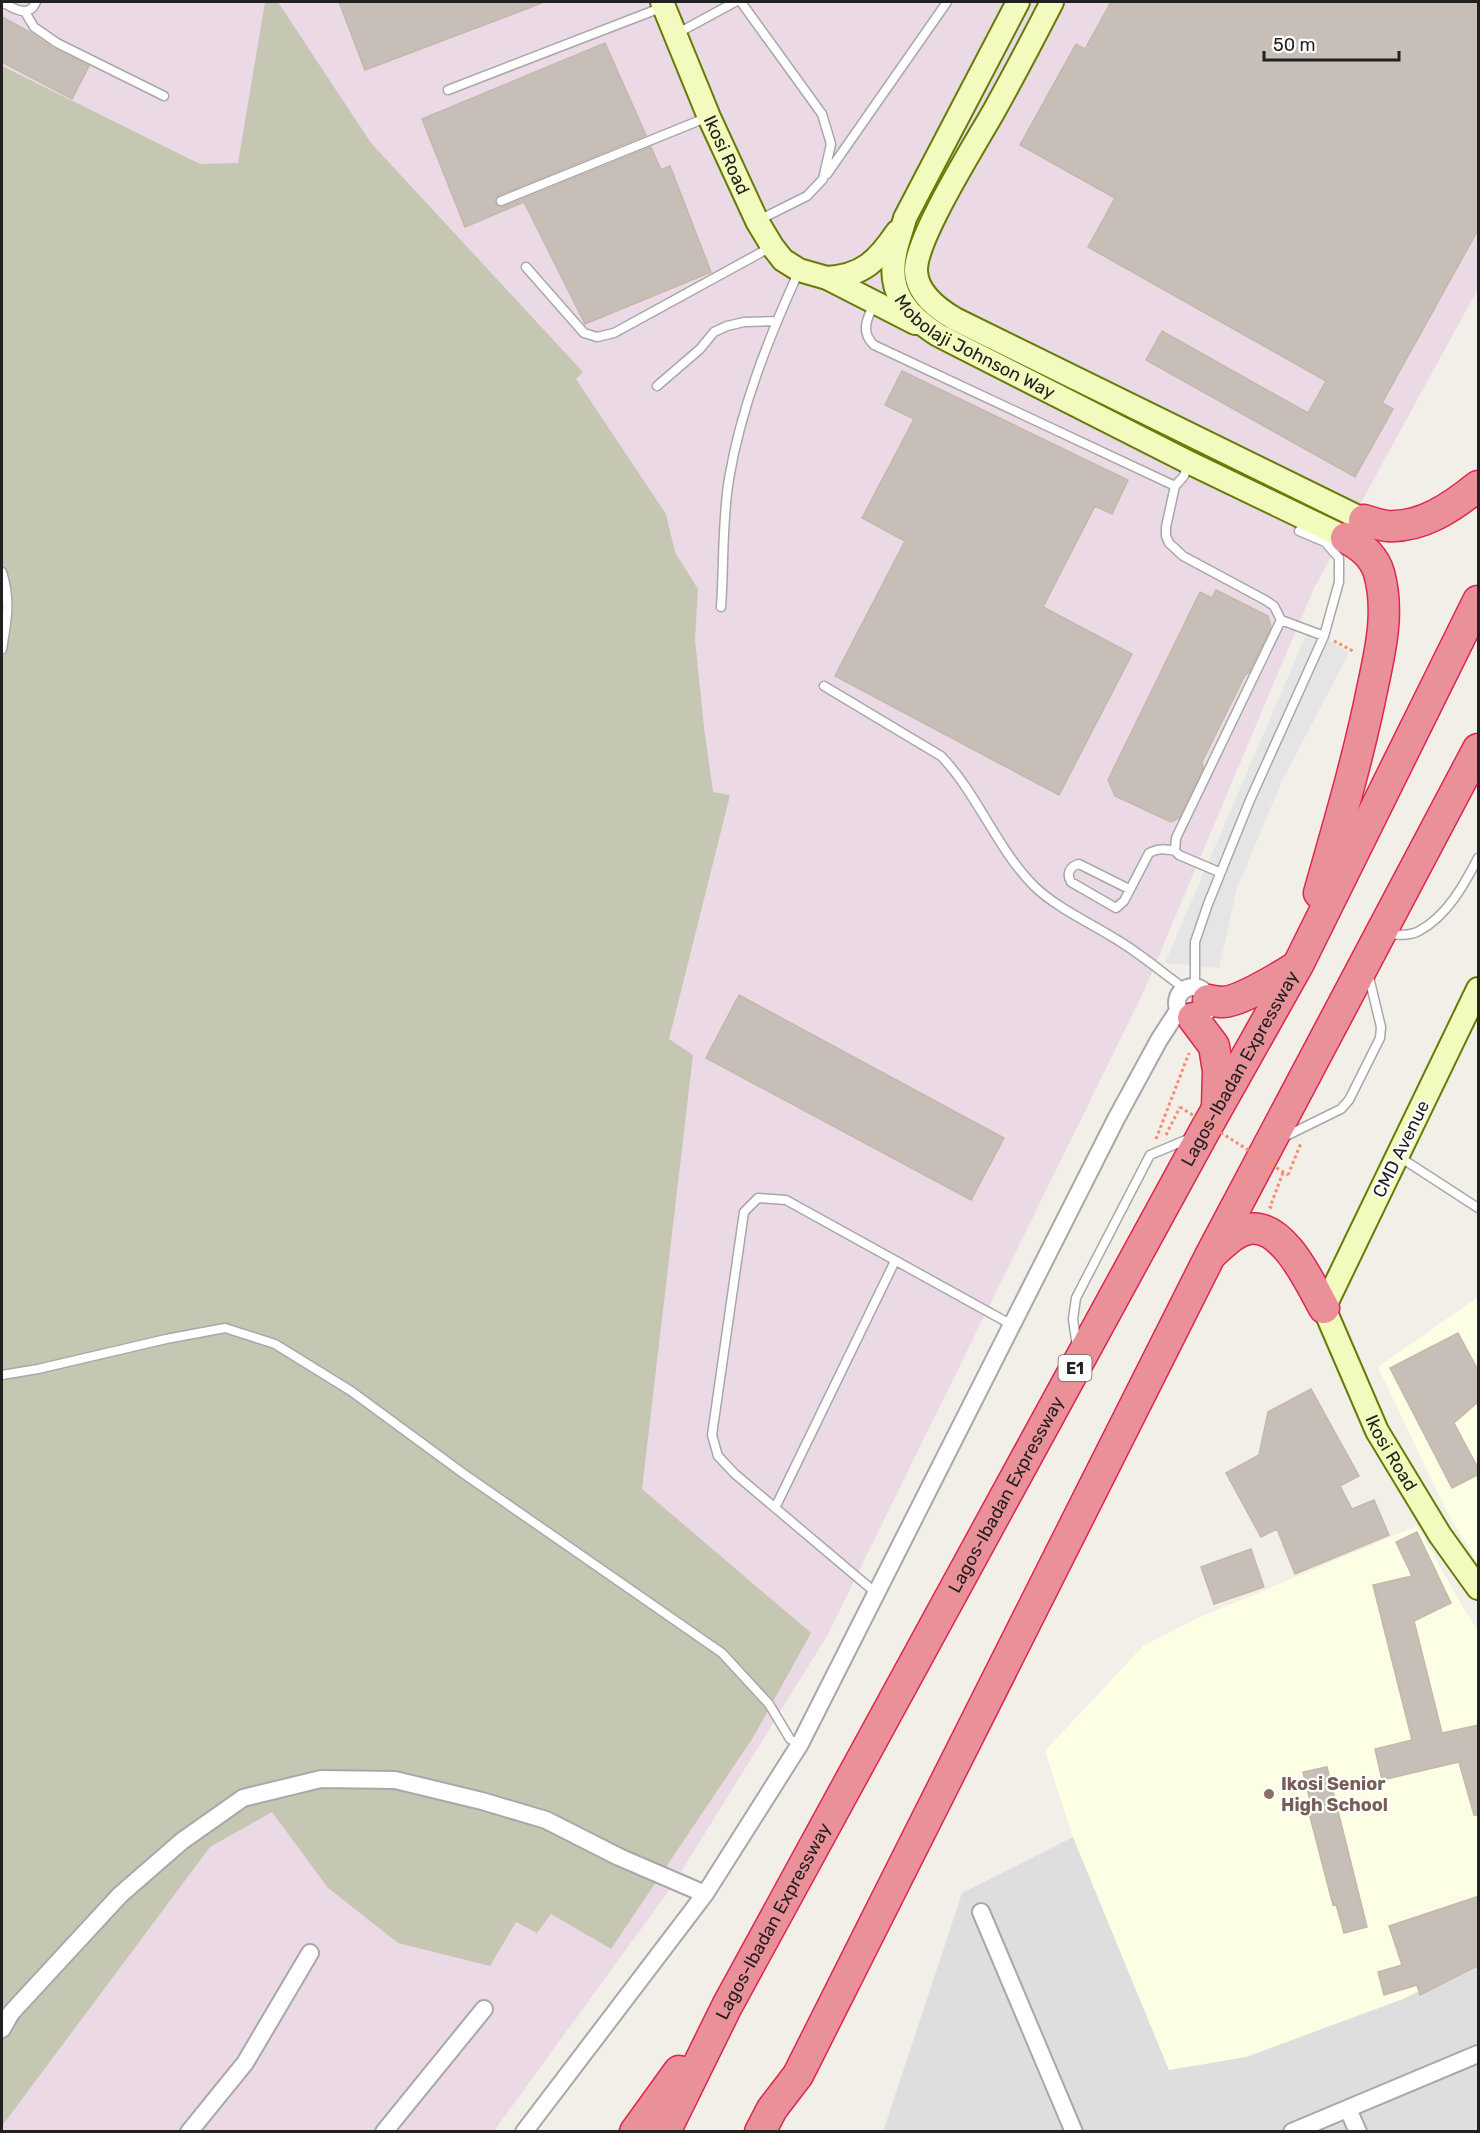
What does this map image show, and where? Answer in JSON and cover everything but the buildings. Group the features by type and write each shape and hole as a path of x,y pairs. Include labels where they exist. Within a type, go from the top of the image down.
{"highway":[{"path":"1211,1121 1218,1071 1214,1046 1188,1005 1224,1002 1263,987 1298,965 1361,744 1384,622 1383,591 1379,572 1372,558 1359,545 1355,529 1410,525 1441,513 1479,486"},
{"name":"Lagos-Ibadan Expressway","path":"665,2132 727,2006 1078,1362 1298,965 1479,601"},
{"path":"781,2132 798,2075 1210,1256 1278,1153 1365,962 1479,749"},
{"path":"1210,1256 1231,1236 1248,1229 1263,1229 1276,1236 1292,1255 1324,1308"},
{"path":"635,2132 727,2006"},
{"path":"760,2132 772,2109 798,2075"}],"street":[{"name":"Mobolaji Johnson Way","path":"1018,2 905,218 894,260 894,283 908,317 938,335 1188,462 1355,529"},
{"name":"Mobolaji Johnson Way","path":"1052,2 926,236 916,270 919,283 937,309 955,320 1355,529"},
{"name":"Ikosi Road","path":"663,4 709,117 757,221 772,246 783,260 800,270 827,278 908,317"},
{"path":"871,264 883,252 905,218"},
{"path":"827,278 843,277 871,264 894,260 918,262"},
{"path":"908,317 924,308 930,301"},
{"name":"CMD Avenue","path":"1324,1308 1479,989"},
{"path":"524,2132 705,1894 800,1744 1116,1119 1188,1005"},
{"name":"Ikosi Road","path":"1324,1308 1377,1431 1440,1535 1479,1588"},
{"path":"2,2029 11,2013 120,1895 182,1841 243,1798 321,1779 395,1780 482,1801 546,1820 619,1857 705,1894"},
{"path":"981,1912 1074,2132"},
{"path":"189,2132 245,2063 310,1953"},
{"path":"384,2132 484,2009"},
{"path":"1292,2132 1479,2054"},
{"path":"1348,2109 1358,2132"}],"lane":[{"path":"2,2 18,11 25,12 36,2"},
{"path":"675,35 735,2"},
{"path":"741,2 822,114 831,144 823,179"},
{"path":"757,221 807,196 823,179 947,2"},
{"path":"448,90 663,4"},
{"path":"25,12 34,27 57,43 164,96"},
{"path":"501,201 709,117"},
{"path":"526,267 584,333 597,337 614,333 772,246"},
{"path":"722,607 725,513 729,479 747,406 777,321 800,270"},
{"path":"874,302 866,320 865,332 868,340 874,345 1175,486"},
{"path":"657,386 700,349 714,332 744,322 777,321"},
{"path":"1188,462 1184,476 1175,486 1166,536 1173,549 1265,600 1274,606 1281,620 1324,636"},
{"path":"1188,1005 1195,942 1219,872 1324,636 1339,582 1339,558 1325,542 1299,531"},
{"path":"2,572 8,590 8,617 2,649"},
{"path":"1175,851 1176,838 1281,620"},
{"path":"825,686 941,756 955,771 1009,855 1034,886 1052,900 1120,942 1188,1005"},
{"path":"1129,889 1079,864 1068,873 1071,882 1116,908 1122,905 1149,853 1164,849 1175,851 1184,859 1219,872"},
{"path":"1380,934 1402,935 1418,932 1433,921 1465,884 1479,858"},
{"path":"1278,1153 1309,1125 1341,1109 1349,1100 1380,1038 1381,1027 1365,962"},
{"path":"1078,1362 1073,1319 1076,1298 1154,1153 1211,1121"},
{"path":"1398,1156 1479,1208"},
{"path":"876,1593 735,1474 718,1456 712,1435 744,1212 758,1198 786,1200 1011,1325"},
{"path":"775,1508 895,1261"},
{"path":"2,1375 38,1370 225,1328 275,1344 351,1391 464,1474 722,1653 768,1704 790,1739 800,1744"}],"path":[{"path":"1324,636 1354,651"},
{"path":"1154,1153 1192,1045 1188,1005"},
{"path":"1154,1153 1180,1107 1288,1175 1309,1125"},
{"path":"1278,1153 1270,1207 1278,1213"}],"shaded area":[{"path":"2,2 1478,2 1478,289 1313,590 1144,991 827,1636 673,1885 494,2131 2,2132"},
{"path":"265,2 278,2 371,143 583,372 576,379 666,514 675,552 698,589 695,640 713,792 730,795 669,1039 693,1055 642,1489 811,1633 754,1736 611,1949 551,1914 537,1933 516,1922 490,1966 398,1943 328,1888 272,1812 210,1847 2,2126 2,66 200,164 238,163"},
{"path":"1309,628 1349,653 1281,783 1237,888 1219,968 1165,963"},
{"path":"1478,1297 1478,1564 1446,1510 1378,1367"},
{"name":"Ikosi Senior High School","path":"1417,1526 1478,1631 1478,1962 1403,1999 1246,2057 1169,2070 1073,1837 1045,1751 1143,1646 1198,1618"},
{"path":"1073,1837 1169,2070 1478,1962 1478,2131 883,2132 962,1893"}],"place":[{"name":"Ikosi Senior High School","path":"1269,1794"}]}
